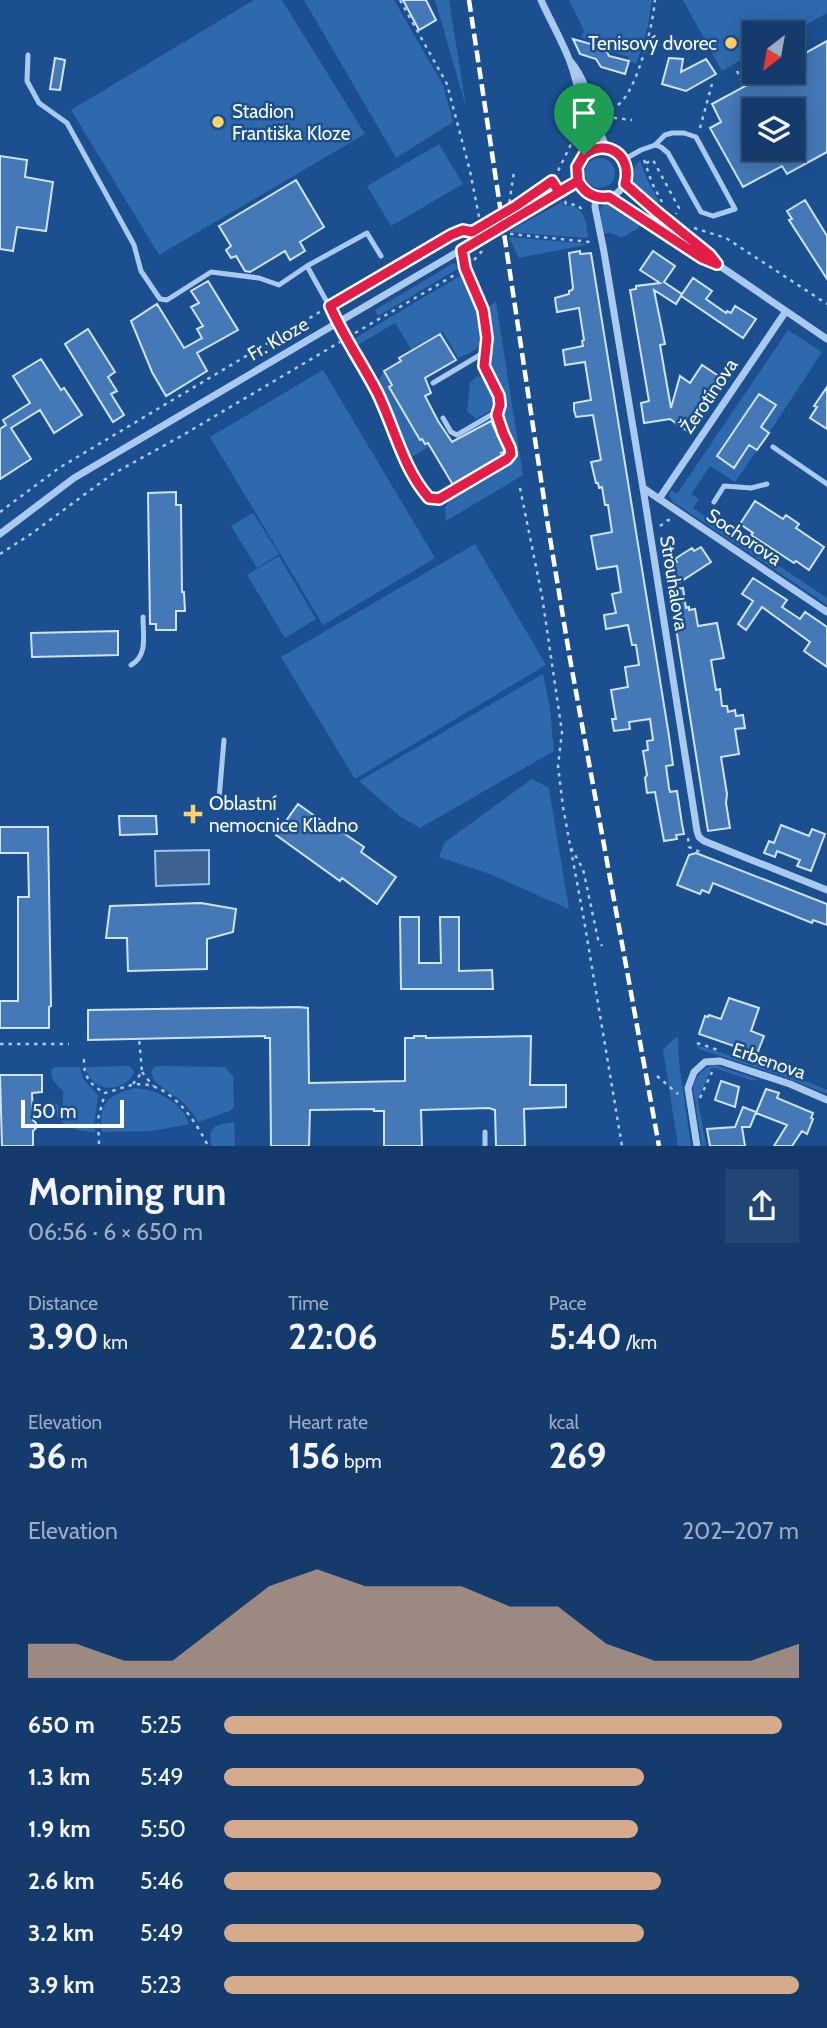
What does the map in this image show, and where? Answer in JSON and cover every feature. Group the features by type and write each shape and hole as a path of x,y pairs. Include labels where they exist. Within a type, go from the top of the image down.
{"street":[{"path":"541,0 569,60 575,80 584,155"},
{"path":"569,60 586,87 607,148"},
{"path":"596,148 607,148 623,160 626,167 625,184 620,191 609,197 596,197 582,189 578,181 577,167 584,155 596,148"},
{"name":"Fr. Kloze","path":"0,534 74,478 578,181"},
{"path":"625,184 710,255 717,264"},
{"name":"Strouhalova","path":"596,197 595,207 697,831 699,837 713,845 827,890"},
{"path":"609,197 702,258 717,264 827,339"},
{"name":"Žerotínova","path":"659,499 786,311"},
{"name":"Sochorova","path":"643,488 827,612"},
{"name":"Erbenova","path":"697,1146 688,1088 694,1072 700,1065 710,1061 720,1061 790,1084 827,1100"}],"lane":[{"path":"28,55 27,81 38,103 67,123 134,245 141,271 160,299 167,300 211,272 259,278 279,285 307,266 367,233 381,256"},
{"path":"623,160 655,145 672,133 696,137 736,209 713,216 701,212 668,153 655,145"},
{"path":"307,266 378,394 407,462 429,498 439,499 510,456 510,448 499,422 499,396 484,366 487,338 483,310 465,268 462,250"},
{"path":"433,383 485,352"},
{"path":"443,418 451,432 457,435 498,411"},
{"path":"773,447 827,484"},
{"path":"714,502 724,486 751,488 767,484"},
{"path":"131,665 142,655 143,617"},
{"path":"219,799 224,740"},
{"path":"485,1132 485,1146"}],"path":[{"path":"400,0 447,84 470,171 481,227"},
{"path":"611,110 622,102 635,80 653,18 655,0"},
{"path":"737,71 744,86"},
{"path":"702,122 712,84"},
{"path":"615,118 632,120"},
{"path":"538,192 555,177 572,144 574,132"},
{"path":"641,150 663,203"},
{"path":"645,164 653,160 679,208 676,215"},
{"path":"508,211 514,172"},
{"path":"559,192 566,204 574,203 581,207 587,221"},
{"path":"502,215 516,206"},
{"path":"670,209 682,219"},
{"path":"0,512 59,468 330,306 451,235 463,230 472,232 488,223"},
{"path":"687,225 720,235 827,304"},
{"path":"508,234 592,243 590,232"},
{"path":"0,554 111,475 465,268 478,255"},
{"path":"520,488 542,596 562,732 558,766 562,807 622,1146"},
{"path":"658,528 668,520 672,521"},
{"path":"570,845 583,869 597,939 602,946"},
{"path":"139,1038 142,1072 153,1086 189,1112 208,1146"},
{"path":"0,1044 69,1044"},
{"path":"84,1059 87,1079 105,1093 133,1084 153,1086"},
{"path":"700,1100 711,1073 716,1071"},
{"path":"133,1084 142,1072"},
{"path":"657,1076 679,1095"},
{"path":"99,1143 98,1119 105,1093"}],"shaded area":[{"name":"Stadion Františka Kloze","path":"254,0 282,0 365,134 159,255 71,110"},
{"path":"304,0 394,0 443,85 453,122 396,158"},
{"path":"435,0 449,0 466,107"},
{"path":"569,0 652,0 648,26 636,64 628,61 629,57 612,52 607,45 581,37 584,31"},
{"name":"Tenisový dvorec","path":"683,0 827,0 827,13 805,25 805,21 742,21 742,60 722,71"},
{"path":"439,144 463,184 391,226 367,186"},
{"path":"600,158 610,163 615,173 610,183 600,188 590,183 585,173 590,163"},
{"path":"640,160 659,202 656,206 632,183 632,170"},
{"path":"562,202 564,206 576,207 583,215 588,238 508,232"},
{"path":"608,203 641,223 637,229 621,238 612,233 604,233 600,211 601,207"},
{"path":"509,237 590,244 519,258"},
{"path":"454,263 459,268 378,316 375,310"},
{"path":"463,274 483,329 482,343 474,350 458,358 443,332 411,349 395,323 356,346 352,340"},
{"path":"496,302 523,475 446,521 445,508 452,496 511,461 515,455 501,416 501,392 489,369 492,344 486,308"},
{"path":"788,330 822,352 769,433 761,427 776,405 759,394 722,446 717,456 733,468 749,445 757,450 735,482 710,466 691,494 699,499 693,508 827,598 827,605 673,502 669,496 671,490 677,494"},
{"path":"323,370 435,558 323,625 210,437"},
{"path":"384,371 392,385 389,388 420,440 430,446 412,457 378,381"},
{"path":"477,376 484,378 498,403 495,408 476,419 467,411 470,383"},
{"path":"253,513 279,554 257,568 231,526"},
{"path":"475,544 546,665 355,779 281,657"},
{"path":"279,556 316,619 285,638 247,575"},
{"path":"543,674 550,708 554,751 420,828 399,816 359,781"},
{"path":"532,779 549,788 569,909 490,874 439,857 445,842"},
{"path":"209,850 209,884 156,886 155,851"},
{"path":"678,1036 691,1146 678,1146 663,1049"},
{"path":"696,1045 780,1071 827,1090 827,1094 699,1049"},
{"path":"715,1065 757,1079 754,1081 711,1069 698,1100 706,1146 702,1146 693,1088 700,1073"},
{"path":"128,1066 134,1073 129,1080 122,1085 107,1088 93,1082 86,1067"},
{"path":"160,1066 225,1067 233,1076 234,1107 230,1111 198,1122 182,1102 153,1079 151,1071"},
{"path":"80,1067 83,1079 98,1095 95,1132 73,1128 57,1116 53,1102 63,1108 63,1091 51,1076 52,1069"},
{"path":"135,1088 168,1098 180,1109 189,1124 152,1131 102,1132 102,1114 107,1102 118,1094"},
{"path":"234,1122 235,1146 212,1146 211,1134 214,1127"}],"building":[{"path":"403,0 426,0 436,20 419,30"},
{"path":"573,39 605,48 609,56 629,61 625,74 601,67 596,59 580,54"},
{"path":"827,41 827,152 787,174 782,166 743,187 710,128 721,122 712,104 749,84 805,84 805,53"},
{"path":"55,58 65,60 60,90 50,89"},
{"path":"669,58 683,59 681,72 706,59 716,74 686,91 662,84"},
{"path":"0,156 27,160 25,177 53,182 46,231 17,227 13,251 0,249"},
{"path":"296,180 324,227 300,242 305,251 290,260 285,251 250,272 245,271 236,256 231,258 226,250 231,246 219,226"},
{"path":"805,200 827,236 827,279 789,220 792,219 787,211"},
{"path":"580,251 580,254 591,253 669,736 673,765 666,766 669,788 670,792 677,791 684,834 676,835 677,839 664,841 655,792 647,793 645,778 647,775 643,751 648,750 647,741 653,740 650,719 629,722 630,729 614,731 612,719 616,719 611,690 628,687 625,667 639,665 636,645 632,645 628,625 606,629 604,615 616,613 612,594 621,592 617,566 597,569 591,536 612,532 608,505 605,505 602,487 599,488 596,483 591,462 601,460 593,415 576,417 574,410 574,403 591,400 585,362 565,365 563,350 583,346 584,340 579,308 557,312 555,298 569,294 572,290 569,253"},
{"path":"653,251 675,266 664,282 682,294 693,278 712,291 706,299 726,313 731,313 735,306 756,319 743,338 681,296 676,304 654,290 665,344 660,345 671,408 680,376 690,383 702,365 720,377 696,412 701,415 689,432 670,419 644,423 641,403 649,401 630,290 636,289 636,286 660,283 640,270"},
{"path":"208,281 238,330 197,353 207,371 166,396 152,372 131,321 157,304 184,348 202,338 197,329 203,326 191,307 199,303 191,291"},
{"path":"88,329 115,372 108,377 117,391 111,394 124,415 113,422 65,344"},
{"path":"440,334 456,360 425,378 431,393 425,396 438,421 452,442 491,421 505,451 501,453 503,455 453,485 428,443 420,440 389,387 392,385 384,371 401,361 399,358"},
{"path":"41,359 61,390 64,388 82,415 54,433 40,410 11,428 31,459 0,479 0,429 6,425 3,420 30,403 13,376"},
{"path":"827,387 827,429 810,418 817,407 814,406"},
{"path":"759,394 776,405 761,427 769,433 757,450 749,445 734,468 717,456"},
{"path":"176,492 176,505 181,505 182,592 185,611 176,611 176,630 156,630 156,624 150,624 148,493"},
{"path":"755,501 783,519 786,515 799,524 796,528 824,547 809,570 751,535 753,533 740,524"},
{"path":"701,547 711,562 680,582 670,566 677,562 675,559 692,548 694,551"},
{"path":"753,578 787,600 782,607 800,619 805,612 827,627 827,667 804,651 810,642 762,607 746,630 738,624 753,601 742,594"},
{"path":"683,588 686,608 695,609 698,626 717,623 724,658 711,660 716,690 720,689 722,706 727,706 728,712 735,710 736,716 743,715 745,728 735,729 739,754 721,757 730,828 708,831 670,590"},
{"path":"118,631 118,655 32,657 31,633"},
{"path":"298,804 340,834 342,832 364,847 361,852 396,877 377,904 276,835"},
{"path":"119,816 156,816 157,834 120,835"},
{"path":"781,825 809,836 812,829 825,834 811,871 797,866 800,860 777,851 775,857 764,853 769,841 774,843"},
{"path":"0,827 48,827 51,1006 49,1028 0,1028 0,1001 18,1001 18,897 29,897 28,853 0,853"},
{"path":"696,853 827,904 827,925 813,920 812,923 713,883 709,893 702,890 700,894 677,885 689,855"},
{"path":"201,903 236,909 233,932 207,939 207,969 128,971 127,938 106,938 110,906"},
{"path":"400,917 419,917 419,963 441,963 440,917 459,917 459,971 492,970 493,989 401,989"},
{"path":"729,998 759,1008 751,1031 764,1036 757,1054 699,1034 705,1016 721,1019"},
{"path":"308,1008 309,1083 405,1081 405,1038 414,1036 531,1036 530,1085 566,1085 566,1107 524,1109 525,1146 496,1146 495,1110 489,1108 421,1110 422,1146 384,1146 384,1111 310,1110 309,1146 271,1146 270,1038 88,1040 88,1010"},
{"path":"0,1075 42,1075 42,1092 32,1093 33,1120 36,1123 33,1146 2,1146"},
{"path":"721,1081 739,1087 735,1107 715,1100"},
{"path":"766,1089 779,1093 777,1098 813,1113 807,1134 802,1131 792,1146 774,1146 787,1125 756,1113"},
{"path":"743,1107 756,1112 750,1127 742,1127 745,1146 710,1146 707,1129 735,1127"}],"railway":[{"path":"469,0 570,659 659,1146"}],"place":[{"name":"Tenisový dvorec","path":"731,43"},
{"name":"Stadion Františka Kloze","path":"218,122"},
{"name":"Oblastní nemocnice Kladno","path":"193,814"}],"route":[{"path":"584,155 577,167 578,181 462,250 465,268 483,310 487,338 484,366 486,375 499,396 497,415 511,454 507,459 439,499 429,498 407,462 378,394 330,306 451,235 463,230 472,232 552,181 559,192 578,181 582,189 589,194 609,197 702,258 717,264 710,255 625,184 626,167 619,155 602,147 584,155"}]}
